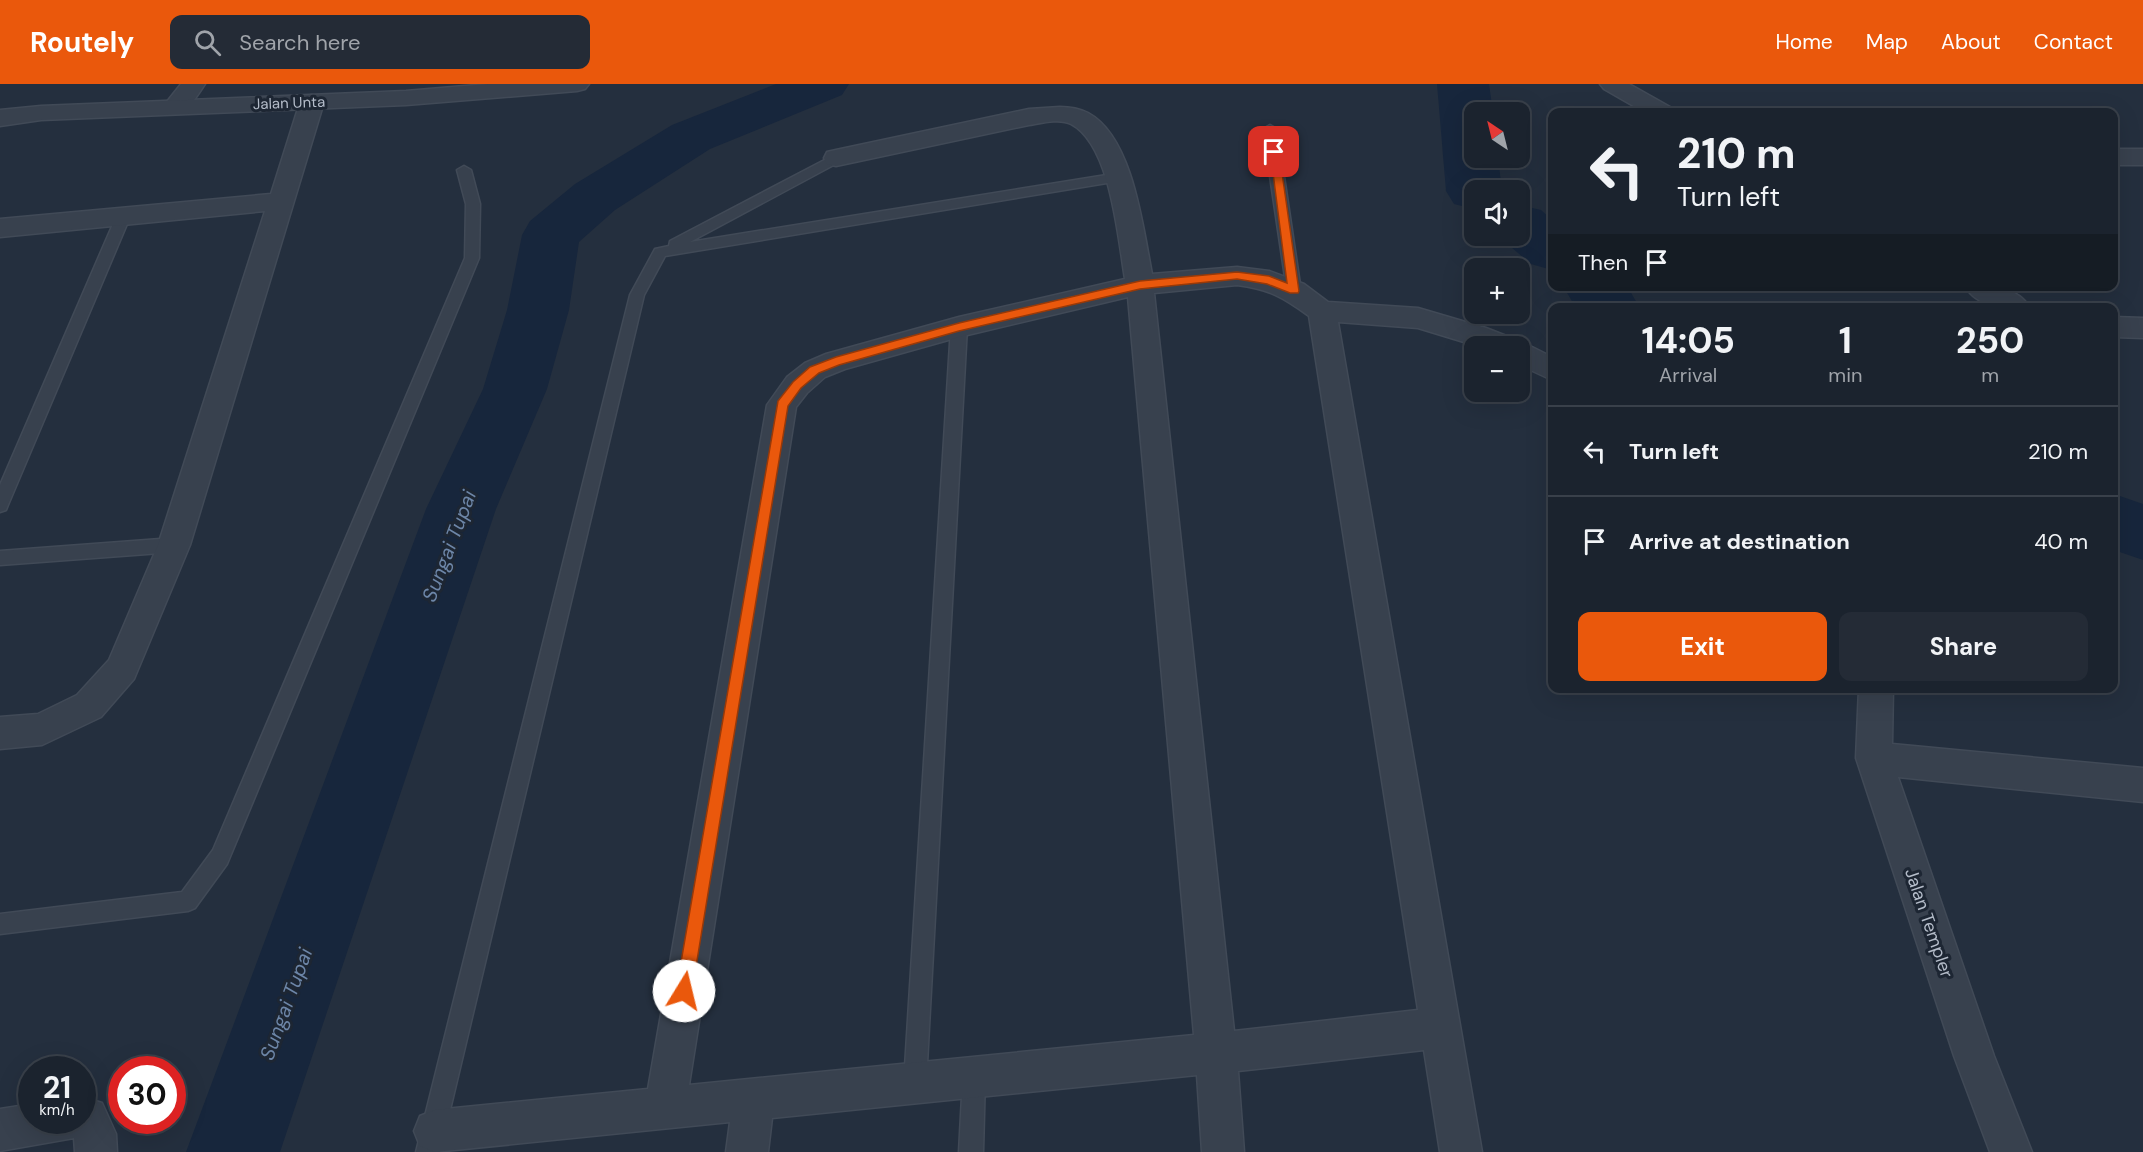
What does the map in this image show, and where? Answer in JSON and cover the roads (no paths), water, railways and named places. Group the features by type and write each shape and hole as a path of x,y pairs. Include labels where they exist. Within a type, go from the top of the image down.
{"street":[{"path":"174,108 193,84"},
{"name":"Jalan Unta","path":"0,118 41,114 484,93 578,84"},
{"path":"1612,84 1654,108"},
{"path":"0,733 42,729 89,706 122,669 174,545 312,102"},
{"path":"836,158 1029,117 1059,114 1077,117 1090,124 1100,135 1119,177 1140,285 1216,1053 1223,1152"},
{"path":"2118,157 2143,157"},
{"path":"0,228 282,201"},
{"path":"665,1108 782,405 797,385 815,370 836,362 959,327 1140,285 1237,276 1269,280 1294,291 1322,311 1418,318 1479,336"},
{"path":"1987,291 2008,303"},
{"path":"1322,311 1461,1152"},
{"path":"2118,327 2143,328"},
{"path":"1530,358 1548,367"},
{"name":"Jalan Templer","path":"1876,693 1874,758 1974,1056 2011,1152"},
{"path":"1874,758 2143,784"},
{"path":"432,1141 665,1108 1216,1053 1439,1028"},
{"path":"747,1152 754,1099"},
{"path":"0,1130 18,1127"},
{"path":"95,1134 96,1152"}],"lane":[{"path":"1270,129 1294,291"},
{"path":"432,1141 637,295 660,252 836,158"},
{"path":"0,924 188,901 220,857 402,430 472,258 473,204 464,170"},
{"path":"660,252 1119,177"},
{"path":"0,505 123,217"},
{"path":"915,1083 959,327"},
{"path":"0,558 174,545"},
{"path":"971,1152 974,1077"}],"waterway":[{"name":"Sungai Tupai","path":"233,1152 461,509 515,389 538,310 551,235 595,197 691,137 823,84"},
{"name":"Sungai Tupai","path":"1463,84 1473,180"},
{"name":"Sungai Tupai","path":"1530,232 1548,247"},
{"name":"Sungai Tupai","path":"1597,291 1606,303"},
{"name":"Sungai Tupai","path":"2118,523 2143,532"}]}
